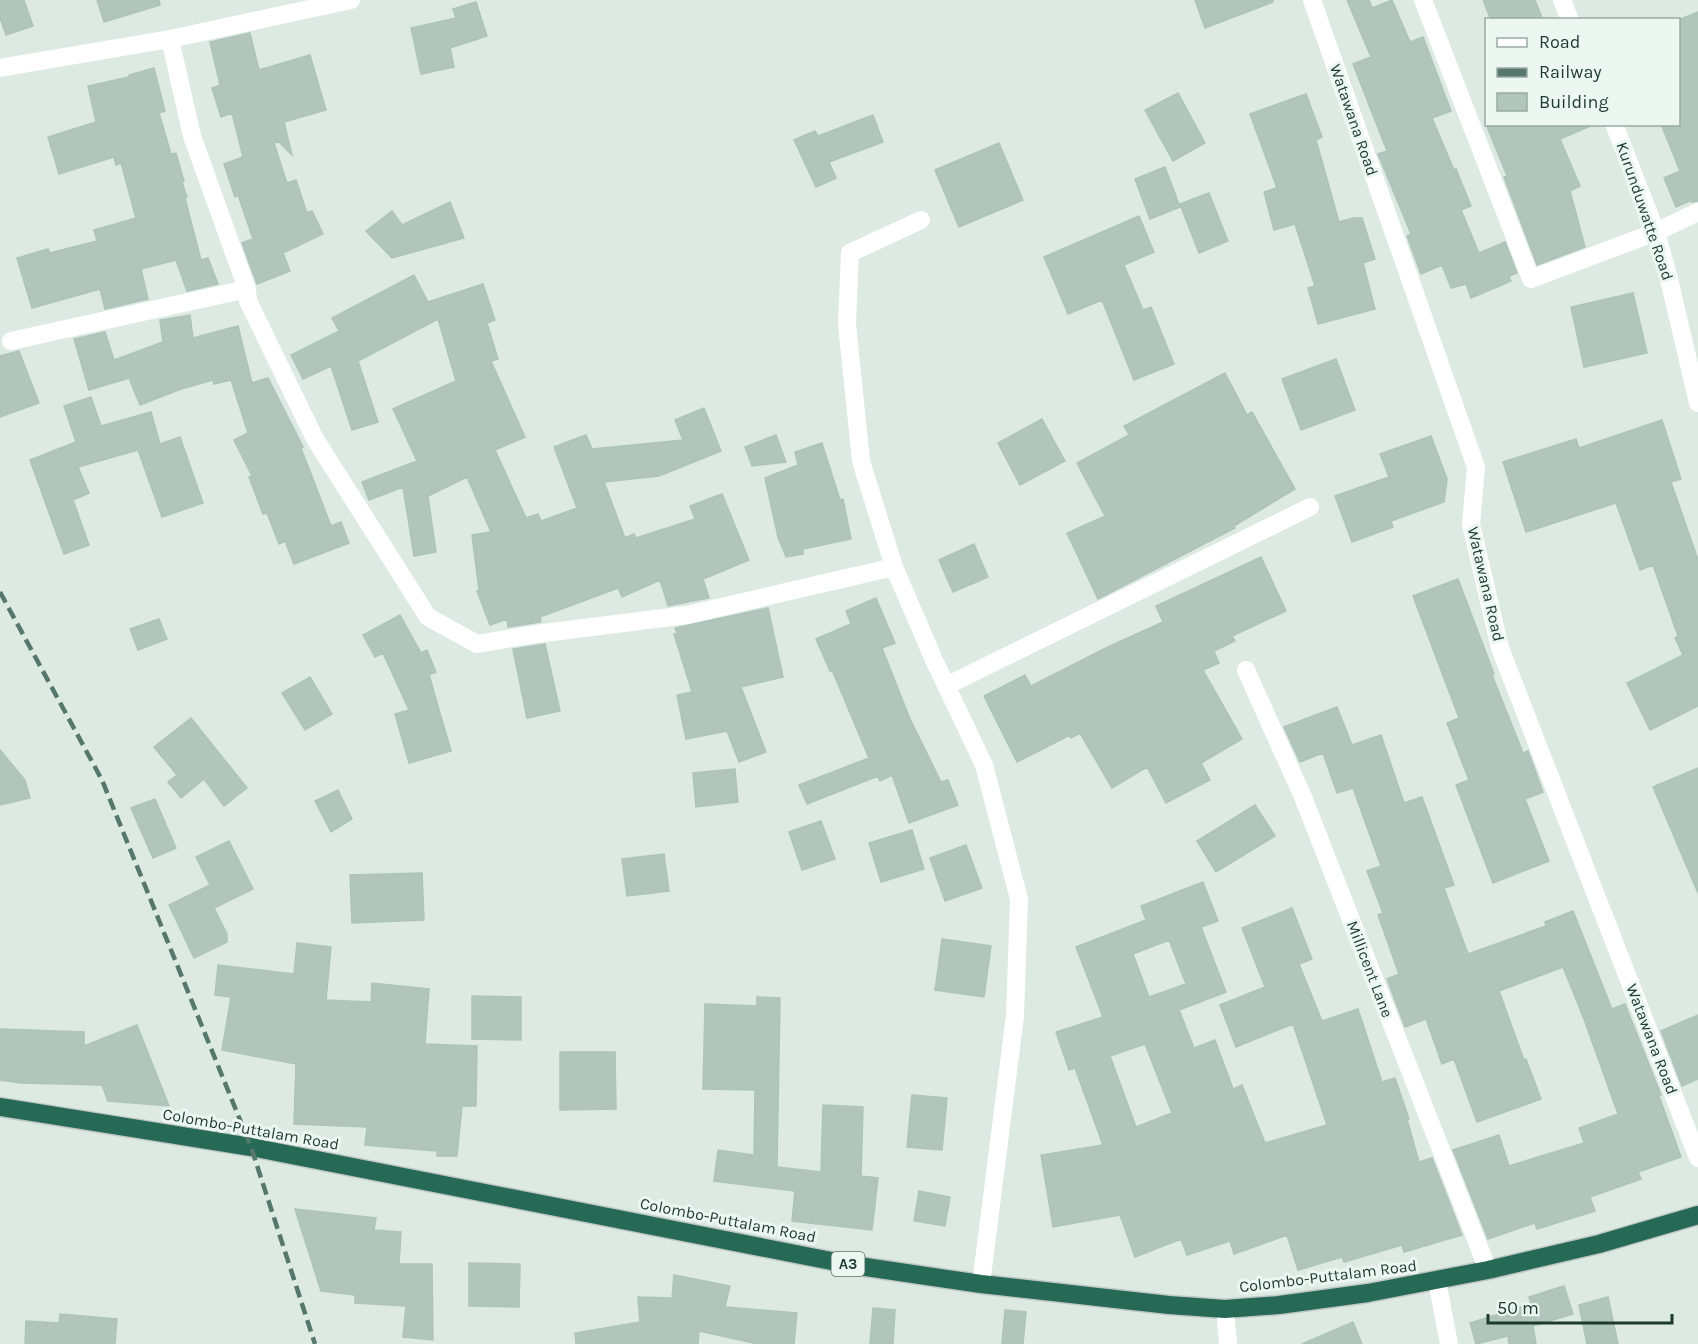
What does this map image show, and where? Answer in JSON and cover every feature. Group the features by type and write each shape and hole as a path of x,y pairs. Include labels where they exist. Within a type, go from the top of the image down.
{"highway":[{"name":"Colombo-Puttalam Road","path":"0,1107 250,1147 852,1264 981,1284 1225,1309 1313,1301 1437,1281 1599,1244 1698,1215"}],"street":[{"path":"0,68 170,39 351,0"},
{"name":"Watawana Road","path":"1312,0 1476,467 1471,524 1500,648 1698,1158"},
{"path":"1423,0 1531,279 1656,232 1698,212"},
{"path":"1562,0 1569,18"},
{"path":"170,39 192,136 247,289 248,300 315,439 428,617 477,644 536,634 687,615 894,567"},
{"name":"Kurunduwatte Road","path":"1615,126 1656,232 1698,403"},
{"path":"921,220 850,253 848,324 861,461 894,567 946,686 984,765 1019,899 1015,1016 981,1284"},
{"path":"11,341 247,289"},
{"path":"946,686 1310,507"},
{"name":"Millicent Lane","path":"1246,670 1303,797 1488,1270"},
{"path":"1437,1281 1449,1344"},
{"path":"1225,1309 1228,1344"}],"building":[{"path":"0,0 24,0 33,26 6,35 0,18"},
{"path":"97,0 159,0 160,5 104,22"},
{"path":"1195,0 1273,0 1273,2 1205,28"},
{"path":"1347,0 1369,0 1372,8 1392,0 1410,42 1423,37 1451,111 1432,118 1471,206 1461,210 1479,253 1505,242 1517,273 1509,276 1511,281 1471,298 1466,284 1451,288 1442,265 1421,274 1407,236 1411,234 1378,154 1387,151 1353,64 1371,57"},
{"path":"1483,0 1535,0 1542,18 1490,18"},
{"path":"476,2 487,36 450,48 454,67 421,74 411,28 456,18 453,9"},
{"path":"1698,12 1698,201 1692,202 1692,200 1676,207 1664,178 1680,171 1662,126 1680,126 1680,19"},
{"path":"250,33 259,70 310,55 326,110 284,122 292,155 275,138 278,142 274,143 287,183 296,180 307,213 312,211 323,234 283,253 290,271 257,284 242,243 253,239 238,195 235,197 224,164 243,157 232,113 221,117 212,88 220,85 210,42"},
{"path":"154,68 165,111 159,113 171,154 176,153 184,181 182,182 187,197 185,198 201,260 208,258 218,284 187,291 176,260 141,269 148,299 105,309 100,289 32,308 17,258 48,249 50,253 97,241 94,230 136,218 121,163 116,165 114,157 59,174 48,137 96,122 88,86 129,77 129,75"},
{"path":"1178,93 1205,143 1173,161 1145,110"},
{"path":"1306,94 1322,137 1316,140 1339,222 1362,218 1375,259 1363,263 1375,309 1318,324 1308,288 1315,286 1295,224 1274,230 1264,192 1277,188 1250,114"},
{"path":"873,115 883,142 829,162 836,178 816,187 794,140 815,131 818,136"},
{"path":"1487,126 1590,126 1560,139 1580,186 1570,191 1585,247 1537,265 1504,177 1507,176"},
{"path":"999,143 1023,200 959,227 935,170"},
{"path":"1165,167 1180,207 1150,219 1135,179"},
{"path":"1209,193 1228,241 1199,253 1180,204"},
{"path":"450,202 464,238 392,258 366,231 392,211 402,225"},
{"path":"1139,216 1154,252 1124,265 1143,310 1151,307 1174,364 1134,380 1102,300 1068,314 1044,257"},
{"path":"414,275 428,302 483,284 495,320 487,323 498,359 491,361 525,437 495,450 526,518 538,514 541,521 577,508 554,447 586,435 592,449 683,440 675,420 704,408 721,451 659,476 604,482 625,538 634,534 636,538 695,519 690,506 722,494 749,560 703,579 709,598 668,606 660,580 622,597 618,588 540,617 541,622 508,627 507,619 490,625 477,591 479,590 472,535 491,532 467,477 428,496 436,552 414,556 403,487 369,500 362,482 417,461 393,409 456,381 438,319 358,361 378,422 352,430 331,366 303,379 291,355 339,331 332,318"},
{"path":"1633,293 1647,353 1584,367 1571,307"},
{"path":"190,315 193,338 238,326 252,383 268,378 303,447 301,448 331,526 341,522 349,543 294,564 285,541 279,544 267,513 263,514 249,477 252,476 234,440 248,433 231,380 214,384 213,380 181,389 140,405 129,378 89,390 74,339 105,332 114,360 163,342 160,320"},
{"path":"19,351 39,403 0,417 0,356"},
{"path":"1336,359 1355,410 1301,430 1282,379"},
{"path":"1225,373 1247,415 1252,412 1295,489 1234,526 1235,528 1098,599 1067,533 1105,516 1077,463 1129,435 1124,426"},
{"path":"91,397 101,426 151,412 160,444 180,437 203,503 162,517 138,450 78,467 89,493 73,500 89,545 64,554 30,460 76,442 64,406"},
{"path":"1042,419 1065,461 1020,485 998,443"},
{"path":"1662,420 1681,479 1671,482 1698,560 1698,706 1650,730 1627,683 1683,655 1675,638 1678,636 1653,565 1640,570 1616,503 1526,532 1503,462 1576,439 1579,448"},
{"path":"776,435 786,462 752,466 745,447"},
{"path":"1431,436 1447,479 1444,502 1391,521 1393,527 1352,542 1335,496 1389,477 1380,454"},
{"path":"822,443 840,500 843,499 851,539 803,549 803,554 786,557 778,537 765,478 798,465 795,452"},
{"path":"974,544 988,577 953,592 939,560"},
{"path":"1261,557 1286,611 1232,636 1235,641 1214,651 1219,663 1203,670 1242,739 1201,763 1210,780 1166,803 1147,767 1112,788 1080,733 1071,738 1070,735 1017,762 984,696 1025,675 1031,686 1163,622 1156,606"},
{"path":"1458,579 1523,753 1528,751 1543,792 1525,799 1549,861 1493,883 1456,785 1469,780 1447,723 1459,718 1413,596"},
{"path":"876,598 895,643 882,648 910,719 941,782 948,780 958,805 909,823 892,775 880,781 878,776 807,804 799,785 869,758 832,670 830,671 816,639 851,624 846,611"},
{"path":"768,608 783,677 741,687 766,752 739,762 727,731 686,739 677,695 692,692 674,634 677,633 675,628"},
{"path":"400,615 421,653 427,650 436,672 429,675 451,751 409,763 395,714 409,710 383,653 375,657 363,635"},
{"path":"159,619 167,639 138,650 130,629"},
{"path":"545,644 560,711 527,718 513,649"},
{"path":"310,677 332,714 305,730 282,693"},
{"path":"1337,707 1352,745 1381,735 1404,803 1422,797 1454,885 1444,888 1468,954 1546,926 1545,922 1573,911 1612,1009 1625,1004 1661,1095 1659,1096 1681,1157 1638,1172 1641,1179 1590,1197 1595,1211 1537,1229 1535,1223 1488,1239 1453,1150 1499,1135 1509,1166 1584,1143 1579,1128 1618,1114 1563,967 1499,991 1541,1099 1477,1122 1454,1059 1442,1064 1426,1019 1405,1027 1387,979 1399,974 1378,915 1383,913 1367,871 1381,866 1353,788 1337,793 1323,753 1300,762 1284,727"},
{"path":"191,718 247,788 224,806 204,779 181,798 168,782 177,775 154,747"},
{"path":"0,750 25,780 30,798 0,805"},
{"path":"1698,768 1698,893 1653,787"},
{"path":"735,769 738,802 696,807 693,773"},
{"path":"338,790 352,819 331,832 315,801"},
{"path":"155,799 176,848 153,858 131,808"},
{"path":"1255,805 1275,836 1216,872 1197,841"},
{"path":"821,821 835,859 802,870 789,832"},
{"path":"912,830 924,869 881,882 869,843"},
{"path":"229,841 253,889 214,908 227,934 227,942 194,958 169,905 210,885 196,857"},
{"path":"966,845 982,888 945,901 930,858"},
{"path":"664,854 669,891 627,896 622,859"},
{"path":"422,873 424,920 352,923 350,875"},
{"path":"1203,882 1218,921 1201,927 1226,992 1179,1010 1194,1048 1215,1040 1233,1089 1242,1085 1265,1143 1327,1125 1293,1024 1236,1047 1220,1005 1265,987 1242,928 1292,908 1312,959 1299,964 1322,1021 1358,1009 1382,1082 1395,1078 1409,1119 1407,1119 1419,1162 1432,1158 1462,1235 1404,1252 1402,1245 1344,1262 1342,1257 1298,1270 1287,1235 1234,1254 1230,1241 1187,1255 1181,1239 1135,1257 1120,1215 1053,1227 1041,1155 1103,1145 1075,1068 1069,1070 1056,1032 1103,1017 1076,947 1146,920 1141,906","holes":["1169,940 1186,984 1149,997 1133,954","1145,1044 1172,1113 1136,1127 1110,1056"]},
{"path":"942,939 991,946 984,997 935,990"},
{"path":"297,943 331,947 326,1000 371,1002 372,983 429,989 425,1044 477,1046 476,1106 462,1106 457,1156 437,1156 437,1151 365,1145 367,1127 294,1124 296,1064 222,1050 231,997 215,995 218,965 294,974"},
{"path":"472,996 521,997 521,1040 472,1039"},
{"path":"757,997 780,998 777,1167 821,1172 823,1105 863,1107 861,1176 878,1178 872,1230 792,1221 795,1191 714,1181 718,1150 754,1155 755,1090 703,1089 705,1004 757,1006"},
{"path":"1698,1015 1698,1079 1682,1086 1661,1031"},
{"path":"137,1025 169,1106 108,1101 102,1085 21,1083 0,1080 0,1029 84,1032 84,1046"},
{"path":"560,1052 615,1052 616,1109 560,1110"},
{"path":"912,1095 947,1098 942,1150 907,1147"},
{"path":"919,1191 950,1197 945,1226 914,1221"},
{"path":"295,1209 376,1218 374,1230 401,1232 399,1264 432,1264 433,1340 403,1337 406,1306 355,1303 355,1295 321,1291"},
{"path":"469,1263 520,1264 519,1307 469,1306"},
{"path":"674,1275 730,1286 725,1307 797,1313 794,1344 758,1344 699,1331 698,1344 576,1344 575,1333 640,1322 638,1297 672,1298"},
{"path":"1564,1286 1573,1314 1533,1326 1536,1344 1509,1344 1508,1336 1476,1344 1470,1323 1531,1304 1529,1297"},
{"path":"1608,1297 1618,1344 1587,1344 1579,1305"},
{"path":"873,1308 895,1310 893,1344 870,1344"},
{"path":"1005,1310 1026,1312 1023,1344 1002,1344"},
{"path":"60,1314 117,1319 115,1344 25,1344 26,1321 59,1323"},
{"path":"1353,1322 1362,1344 1302,1344"}],"railway":[{"path":"0,592 102,780 251,1147 315,1344"}]}
